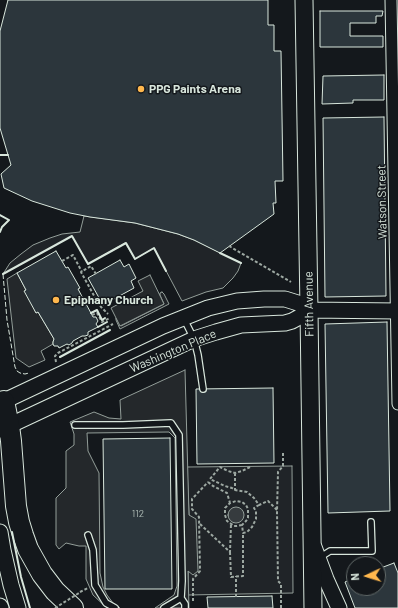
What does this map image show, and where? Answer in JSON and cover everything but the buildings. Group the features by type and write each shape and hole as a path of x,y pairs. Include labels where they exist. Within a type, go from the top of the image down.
{"highway":[{"path":"1,398 16,506 22,535 42,574 55,591 76,599"}],"main road":[{"name":"Fifth Avenue","path":"304,0 310,310 313,608"},
{"path":"1,398 110,351 183,317 208,308 237,301 285,299 301,304 310,310 397,311"},
{"name":"Washington Place","path":"5,428 194,339 241,326 285,323 298,318 310,310"},
{"path":"0,532 3,550 18,608"},
{"path":"312,543 339,608"}],"street":[{"name":"Watson Street","path":"391,0 398,404"}],"lane":[{"path":"183,317 194,339 203,389"},
{"path":"75,425 171,423 179,434 182,581 181,598 185,604 185,608"},
{"path":"318,559 330,551 372,551 371,522"},
{"path":"88,535 93,550 95,585 106,603 116,608"},
{"path":"164,608 181,598"}],"path":[{"path":"229,246 291,282"},
{"path":"62,261 73,255 98,303 108,314"},
{"path":"82,272 91,266 96,274"},
{"path":"92,315 96,313 102,322 110,318"},
{"path":"56,362 55,356 58,353 114,324"},
{"path":"281,608 281,584 278,581 277,511 278,472 283,466 283,454"},
{"path":"193,602 193,579 200,572 200,524 199,517 192,509 192,499 220,468 235,473 250,467"},
{"path":"235,473 235,490"},
{"path":"210,479 235,490 247,492 260,505"},
{"path":"208,482 227,493 230,502"},
{"path":"243,533 247,532 256,519 256,511 254,508 268,501 277,511"},
{"path":"230,502 242,502 246,505 248,515 246,521 242,525 237,526 227,521 225,508 230,502"},
{"path":"200,524 230,552"},
{"path":"231,524 231,576 243,576 242,525"},
{"path":"236,576 236,597"},
{"path":"55,608 76,599"}],"shaded area":[{"path":"84,216 135,223 178,234 194,240 241,263 233,278 223,288 206,292 182,301 154,248 135,259 125,243 88,264 72,236 3,274 10,263 33,245 62,234 80,232"},
{"path":"17,273 36,313 38,312 54,339 53,344 41,351 45,360 29,367 16,358 7,279"},
{"path":"150,275 164,304 120,326 111,308 143,291 138,281"},
{"path":"162,292 169,304 120,329 116,318 121,326 164,304 160,295"},
{"path":"185,370 189,515 196,519 198,571 193,575 188,571 189,608 155,608 174,595 177,586 175,438 169,432 87,433 88,451 99,473 100,573 103,587 107,595 113,603 120,608 107,608 93,595 86,579 86,546 66,543 59,549 56,545 56,498 66,488 66,451 74,445 74,434 70,422 94,412 109,418 121,419 120,400"},
{"path":"292,466 293,593 188,595 189,515 187,467"},
{"path":"236,507 242,509 244,515 242,521 236,523 230,521 228,515 230,509"}],"fence":[{"path":"3,274 7,320 15,367 20,373 29,373"}],"wall":[{"path":"0,155 8,155"},
{"path":"0,215 9,220 2,227 0,232"},
{"path":"3,274 72,236 88,264 126,243 135,259 154,248 166,271"},
{"path":"220,253 241,263"},
{"path":"91,313 97,310 102,320 105,318"},
{"path":"98,327 107,322"},
{"path":"60,357 110,330"},
{"path":"12,532 21,577 30,608"}],"place":[{"name":"PPG Paints Arena","path":"141,89"},
{"name":"Epiphany Church","path":"56,300"}]}
